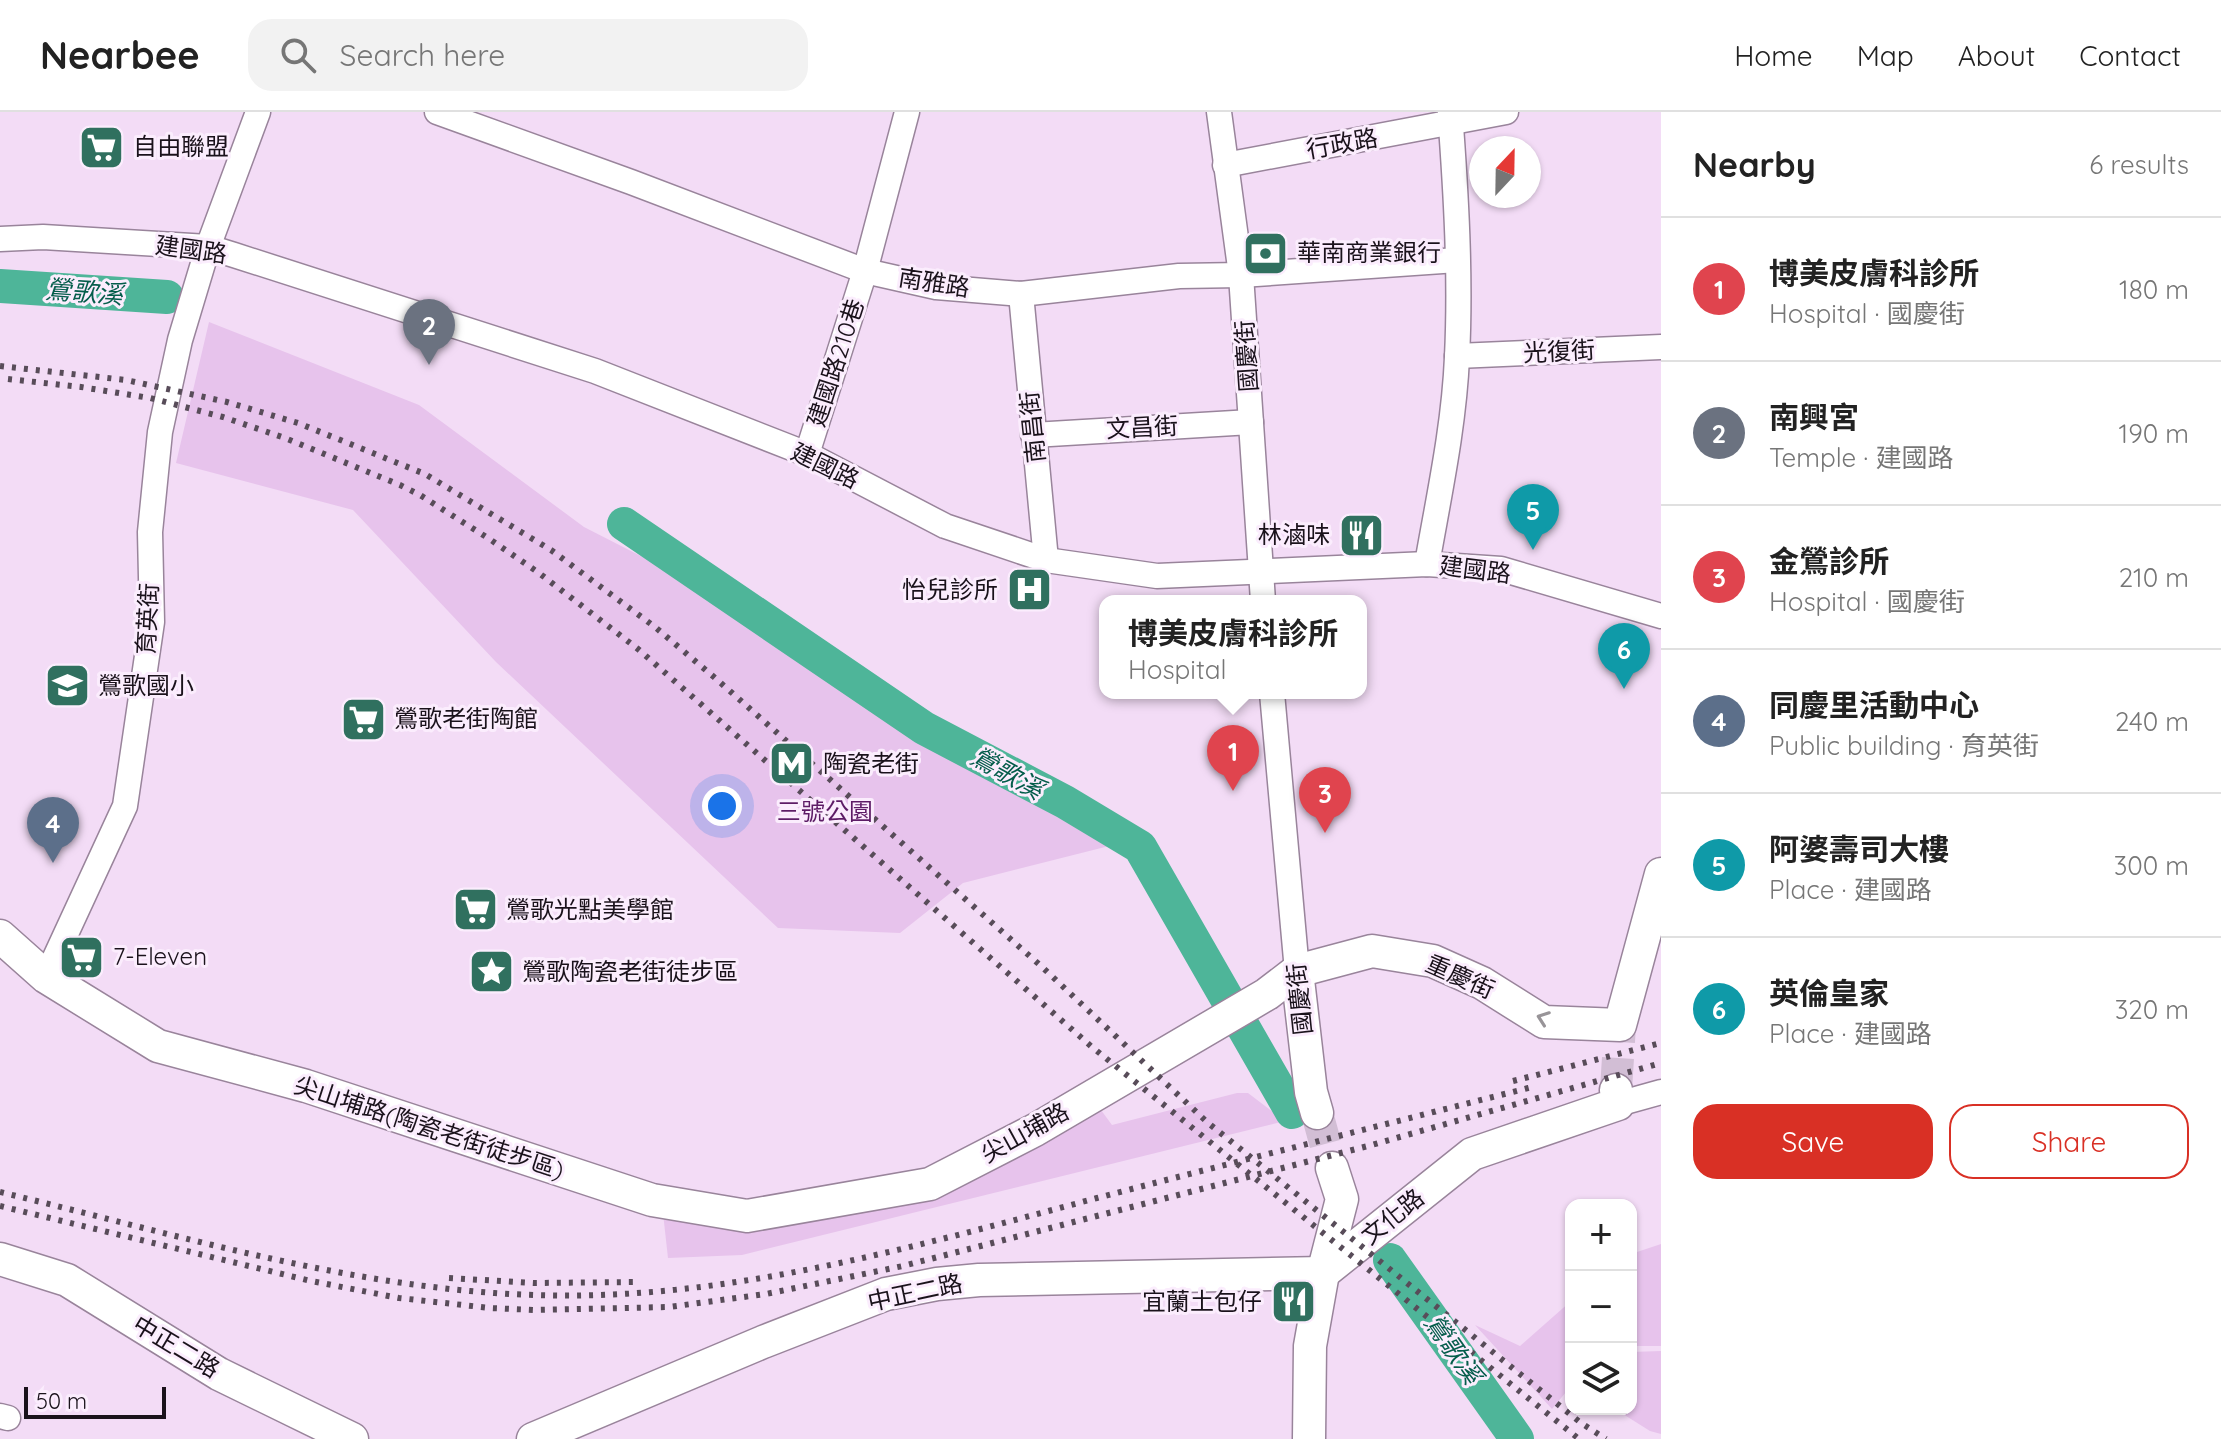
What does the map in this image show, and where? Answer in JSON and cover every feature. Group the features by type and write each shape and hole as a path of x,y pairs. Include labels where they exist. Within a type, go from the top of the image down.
{"main road":[{"name":"重慶街","path":"1297,971 1372,951 1433,961 1482,983 1544,1022 1620,1025 1660,881"},
{"path":"0,936 46,977"},
{"name":"尖山埔路","path":"830,1201 930,1184 1035,1130 1267,994 1297,971"},
{"name":"國慶街","path":"1297,971 1311,1092 1317,1113"},
{"name":"尖山埔路(陶瓷老街徒步區)","path":"46,977 158,1046 306,1086 652,1200 747,1216 830,1201"},
{"name":"文化路","path":"1335,1264 1472,1154 1617,1097"},
{"path":"1309,1439 1310,1346 1335,1264 1342,1199 1332,1168"},
{"name":"中正二路","path":"0,1259 67,1280 219,1374 352,1439"},
{"name":"中正二路","path":"533,1439 886,1294 979,1280 1335,1264"}],"street":[{"path":"208,247 258,112"},
{"name":"南雅路","path":"437,112 865,271 936,287 1021,294 1179,276 1241,275 1457,260"},
{"name":"建國路210巷","path":"807,454 865,271 907,112"},
{"name":"國慶街","path":"1219,112 1241,275 1263,595"},
{"name":"行政路","path":"1225,165 1453,116 1506,112"},
{"path":"1427,564 1453,415 1457,356 1453,116"},
{"name":"建國路","path":"0,239 43,237 208,247 595,371 807,454 945,526 1046,560 1157,576 1427,564 1501,569 1661,616"},
{"name":"育英街","path":"46,977 125,806 152,622 150,532 160,432 180,340 208,247"},
{"name":"南昌街","path":"1021,294 1046,560"},
{"name":"光復街","path":"1457,356 1661,347"},
{"name":"文昌街","path":"1033,435 1251,422"},
{"name":"國慶街","path":"1273,699 1297,971"},
{"name":"文化路","path":"1617,1097 1661,1092"}],"green space":[{"name":"三號公園","path":"209,322 419,405 584,527 674,573 950,755 1117,844 963,883 900,933 778,928 496,662 353,510 176,463"},
{"path":"1237,1093 1248,1093 1285,1121 742,1255 668,1258 663,1213 859,1203 1098,1106 1112,1125"},
{"path":"1661,1244 1661,1346 1637,1346 1637,1252"},
{"path":"1565,1306 1565,1393 1552,1409 1475,1325 1520,1346"},
{"path":"1661,1351 1661,1434 1650,1431 1625,1415 1637,1415 1637,1352"}],"waterway":[{"name":"鶯歌溪","path":"0,286 167,297"},
{"name":"鶯歌溪","path":"624,524 924,728 1065,802 1140,847 1292,1112"},
{"name":"鶯歌溪","path":"1390,1260 1517,1439"}],"tunnel":[{"path":"1616,1090 1620,1025"},
{"path":"1317,1113 1332,1168"}],"railway":[{"path":"0,366 126,380 227,402 298,423 425,474 551,550 655,627 714,677 1041,966 1207,1122 1581,1423 1606,1439"},
{"path":"8,379 150,398 223,417 285,438 400,485 491,540 638,649 1092,1047 1579,1439"},
{"path":"1513,1081 1661,1043"},
{"path":"0,1206 311,1281 399,1298 535,1310 669,1307 766,1294 903,1266 1368,1146 1661,1063"},
{"path":"0,1192 331,1271 465,1291 605,1295 676,1290 818,1268 958,1235 1532,1087"},
{"path":"449,1278 534,1283 637,1282"}],"place":[{"name":"自由聯盟","path":"102,147"},
{"name":"華南商業銀行","path":"1266,253"},
{"name":"南興宮","path":"429,365"},
{"name":"林滷味","path":"1361,535"},
{"name":"阿婆壽司大樓","path":"1533,550"},
{"name":"怡兒診所","path":"1029,590"},
{"name":"鶯歌國小","path":"67,686"},
{"name":"英倫皇家","path":"1624,689"},
{"name":"鶯歌老街陶館","path":"363,719"},
{"name":"陶瓷老街","path":"792,764"},
{"name":"博美皮膚科診所","path":"1233,791"},
{"name":"金鶯診所","path":"1325,833"},
{"name":"同慶里活動中心","path":"53,863"},
{"name":"鶯歌光點美學館","path":"475,910"},
{"name":"7-Eleven","path":"82,957"},
{"name":"鶯歌陶瓷老街徒步區","path":"491,972"},
{"name":"宜蘭土包仔","path":"1293,1302"}]}
